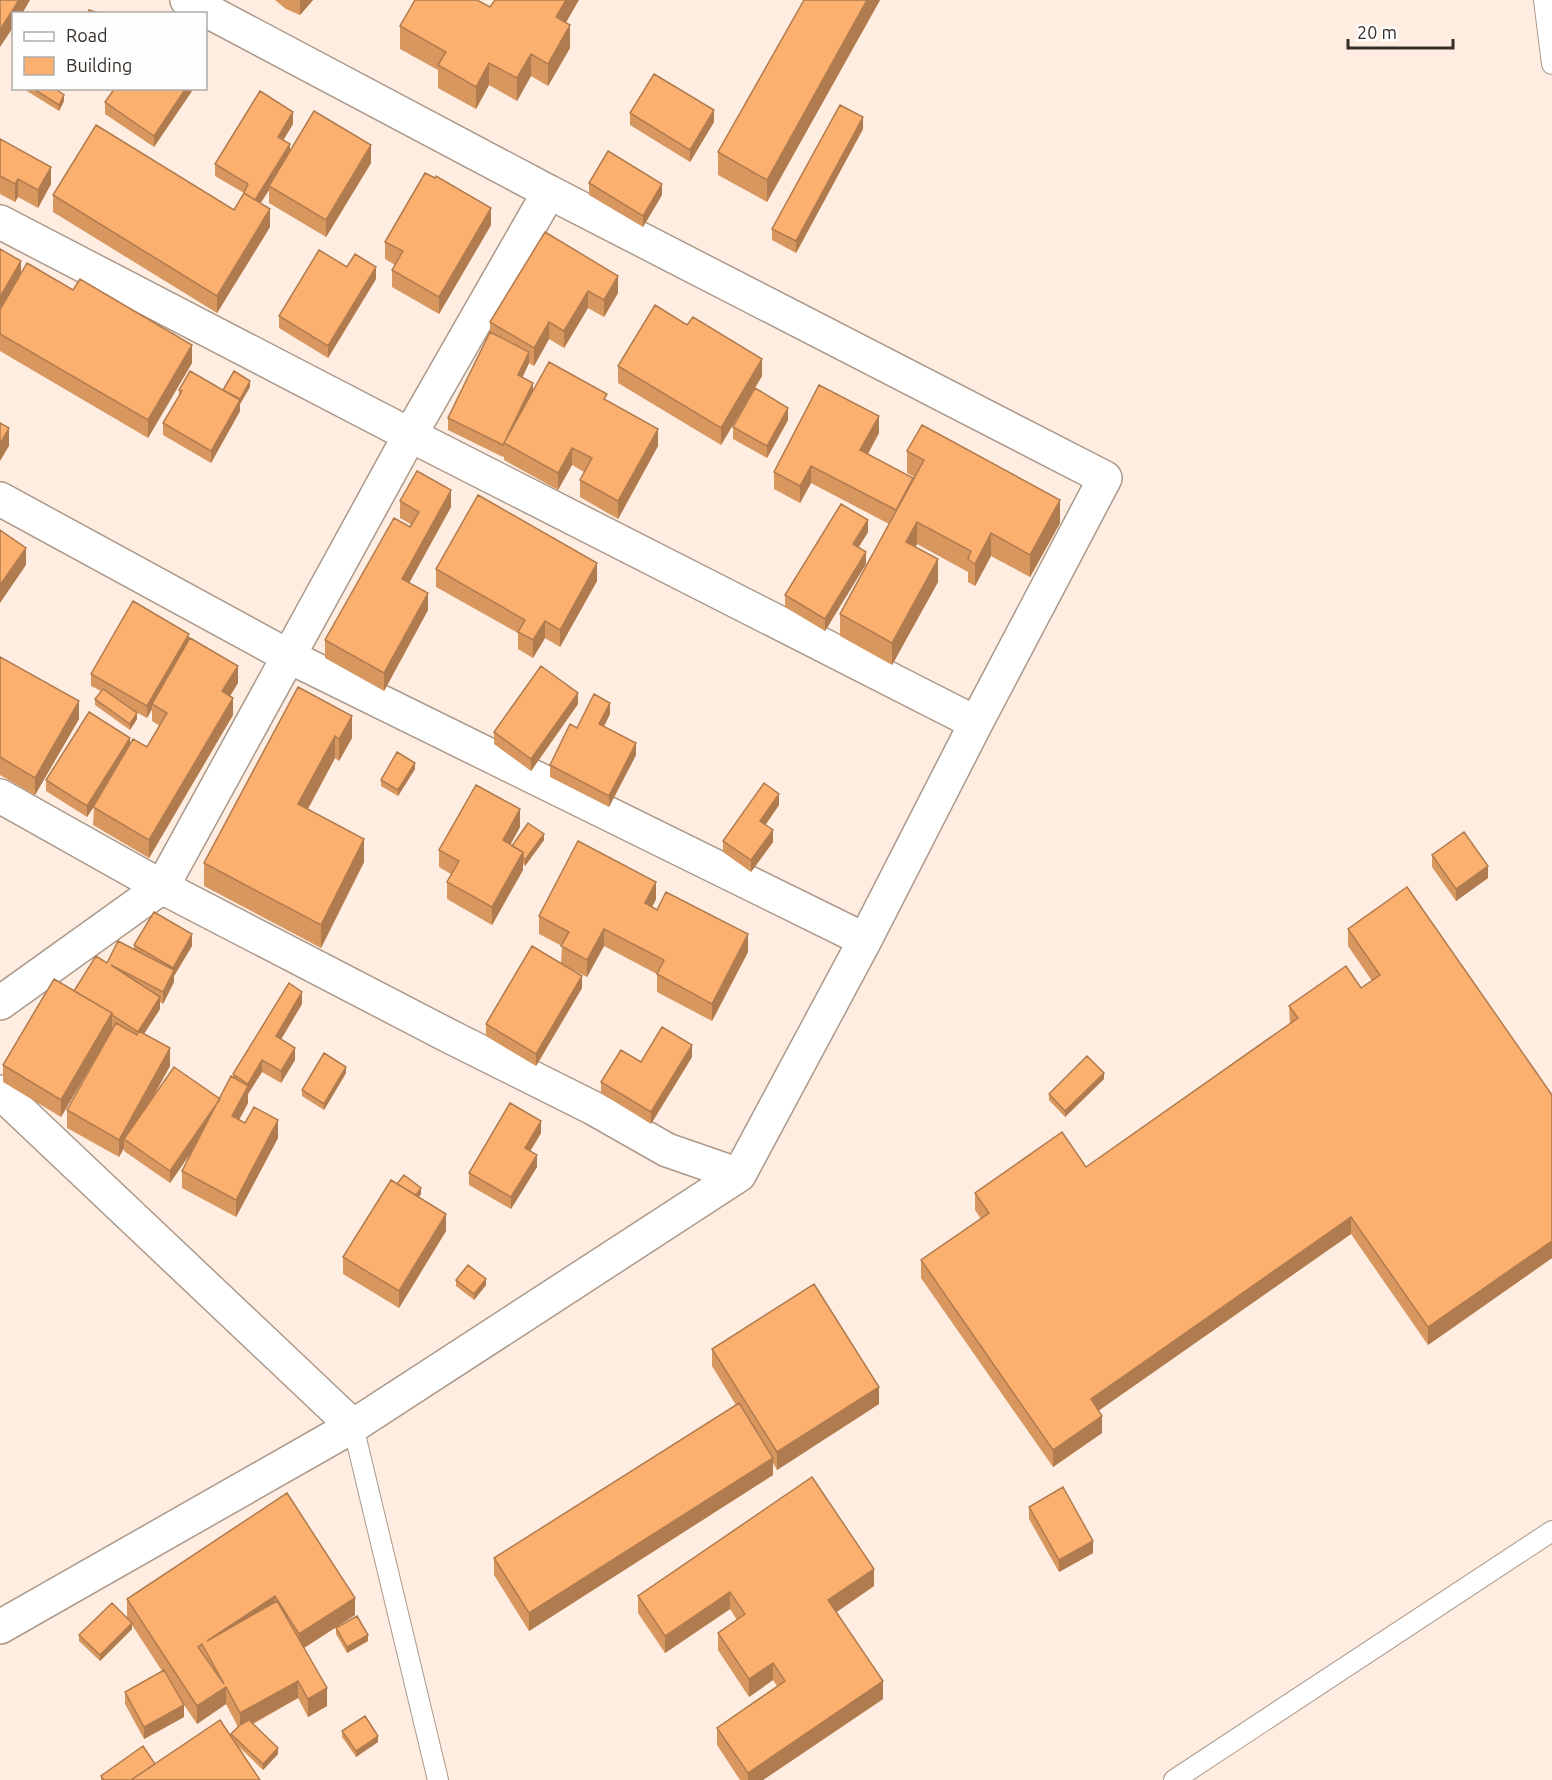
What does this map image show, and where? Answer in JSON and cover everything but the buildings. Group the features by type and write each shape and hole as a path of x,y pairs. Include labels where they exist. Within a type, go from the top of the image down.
{"street":[{"path":"0,1627 353,1426 739,1175 865,940 1105,478 549,192 187,0"},
{"path":"0,1003 162,887 410,435 549,192"},
{"path":"0,222 410,435 976,723"},
{"path":"0,499 288,656 865,940"},
{"path":"0,796 162,887 593,1108 667,1150 739,1175"},
{"path":"0,1092 353,1426"}],"lane":[{"path":"1544,0 1552,64"},
{"path":"353,1426 438,1780"},
{"path":"1174,1780 1552,1531"}]}
